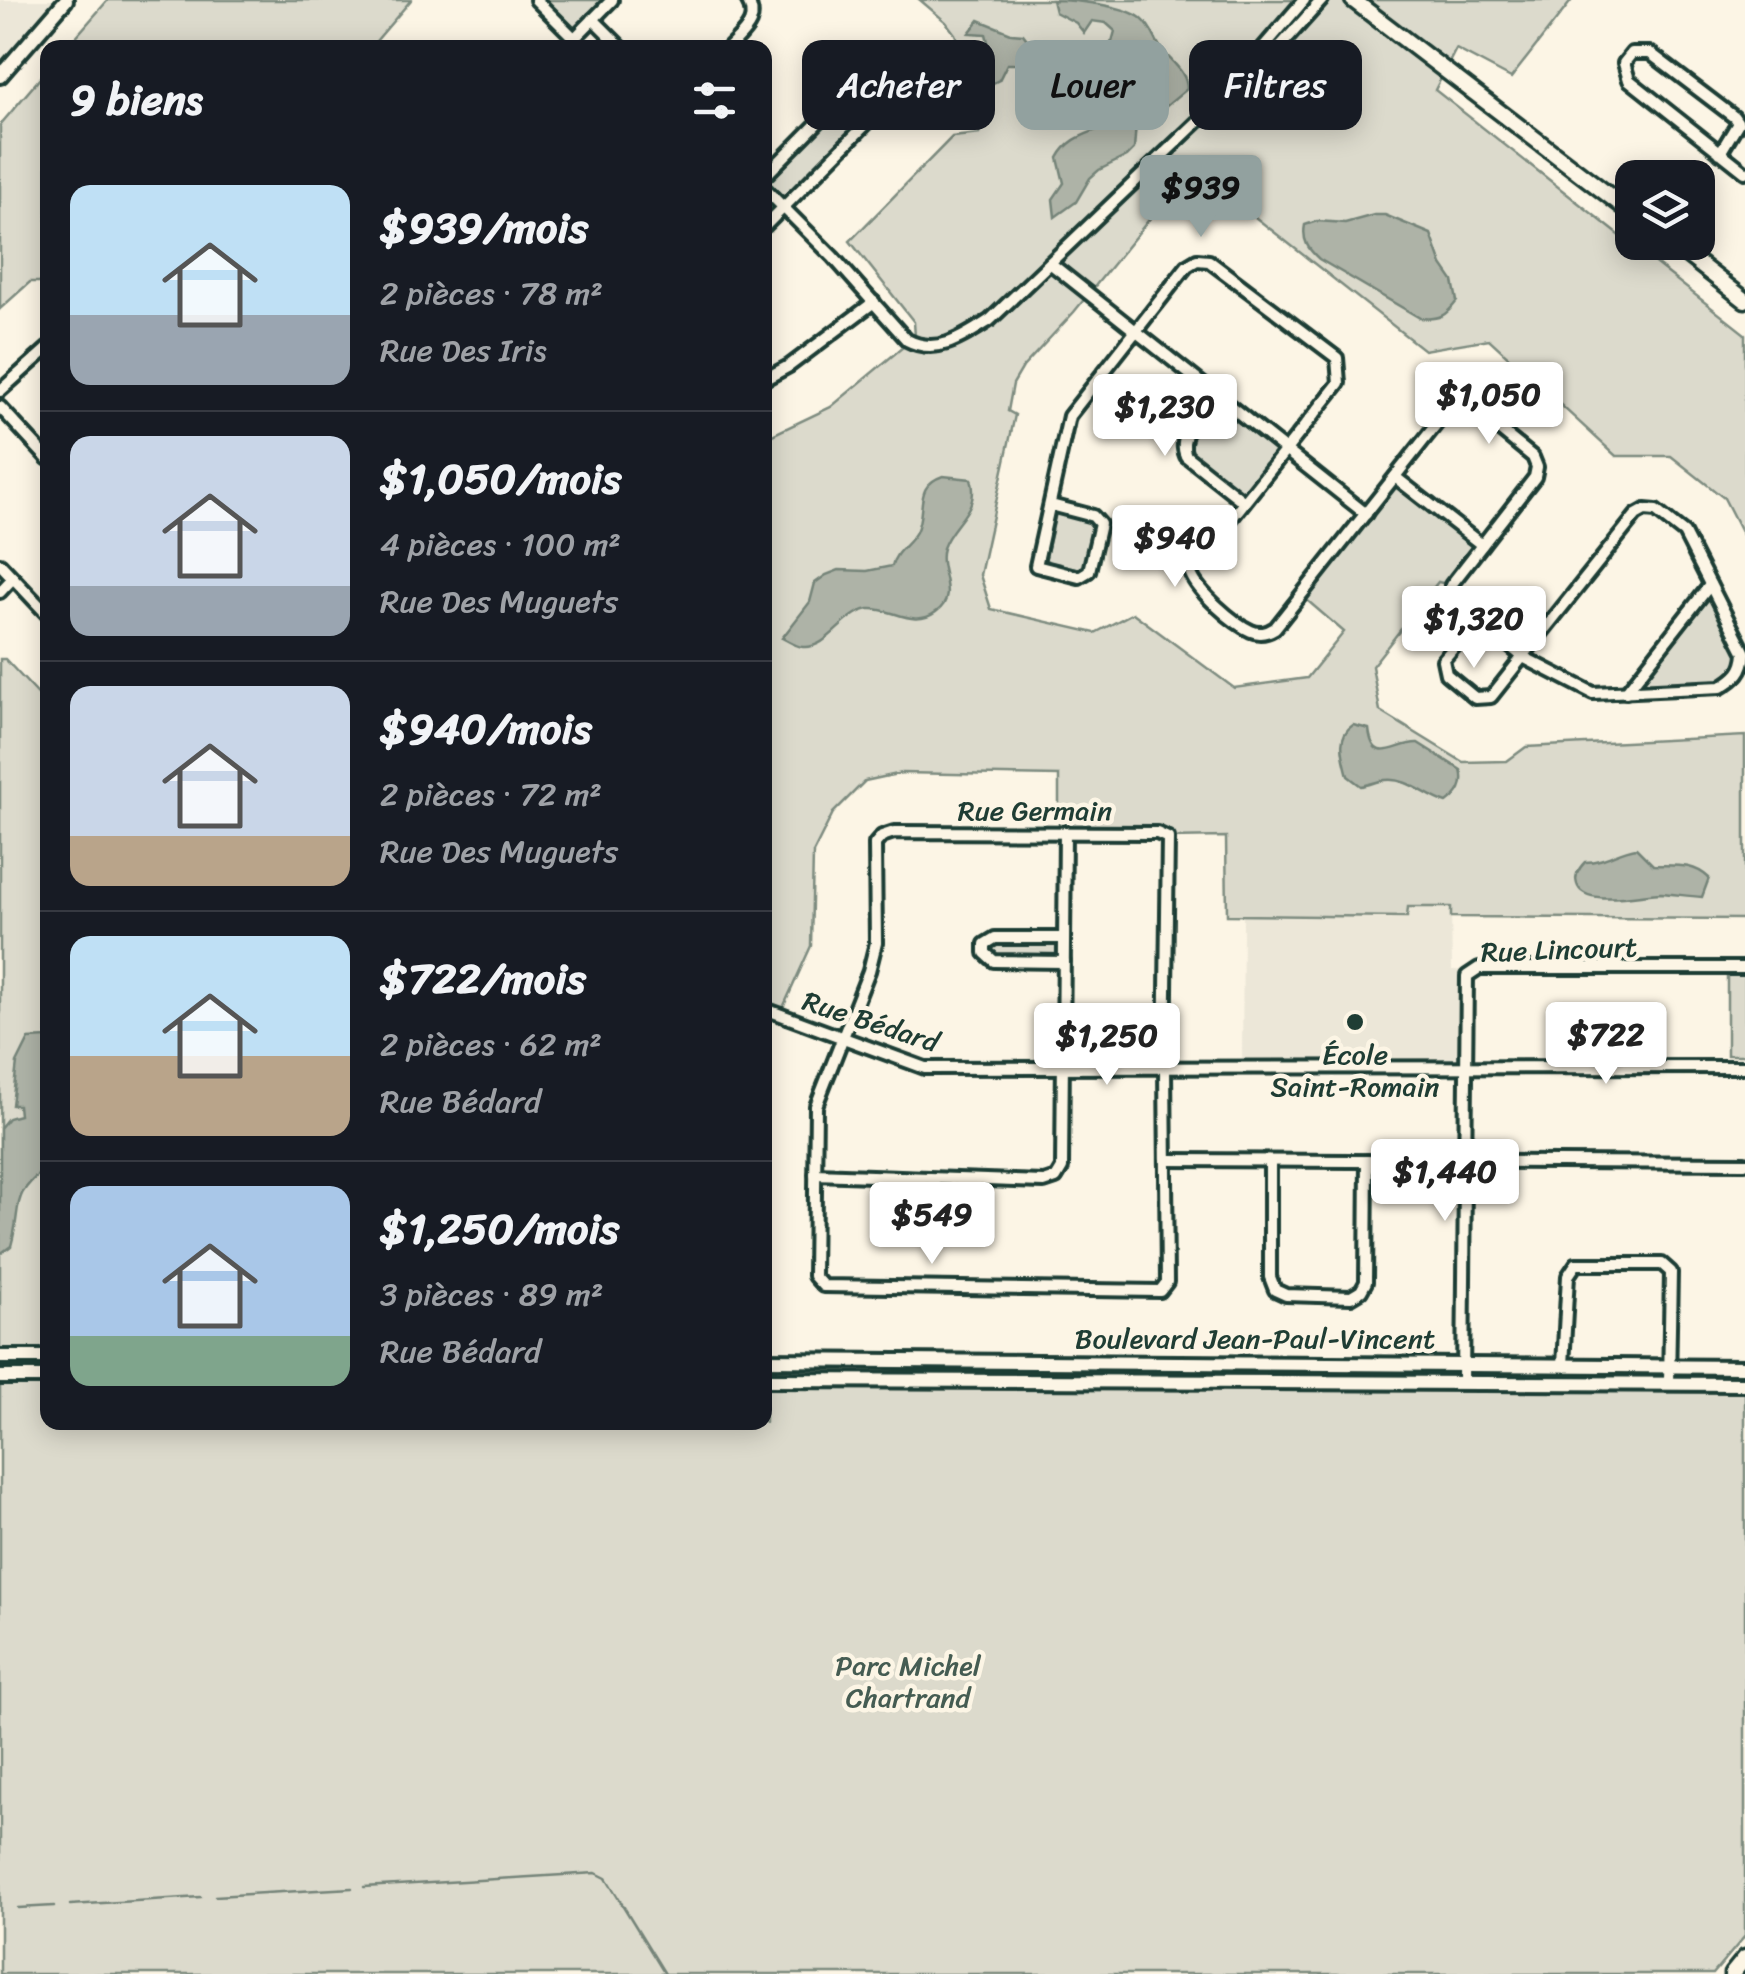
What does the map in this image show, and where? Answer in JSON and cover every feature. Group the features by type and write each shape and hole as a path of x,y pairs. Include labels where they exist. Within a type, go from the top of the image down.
{"main road":[{"path":"1352,0 1615,200"},
{"path":"1694,260 1745,300"},
{"path":"1732,1974 1745,1958"}],"street":[{"path":"0,76 66,0"},
{"path":"536,0 574,38 612,0"},
{"path":"737,40 750,26 754,14 747,0"},
{"path":"1270,40 1304,0"},
{"path":"1286,40 1322,0"},
{"path":"593,19 614,40"},
{"path":"1720,153 1738,128 1734,117 1650,52 1632,53 1624,63 1628,80 1720,153 1745,172"},
{"path":"772,169 871,69 888,66 899,78 896,94 772,219"},
{"path":"772,197 906,340 919,347 936,348 958,340 990,320 1189,129"},
{"path":"1052,505 1093,516 1100,524 1089,572 1080,576 1036,566 1068,416 1187,266 1197,260 1209,261 1337,358 1339,383 1191,574 1196,588 1252,632 1266,634 1275,628 1446,412 1458,406 1472,408 1534,458 1537,467 1535,477 1451,585 1455,602 1523,657 1593,693 1720,687 1734,679 1744,666 1745,653 1684,533 1656,511 1636,515 1523,657 1491,697 1476,698 1446,674 1443,660 1477,620"},
{"path":"1050,263 1366,514"},
{"path":"772,375 874,302"},
{"path":"0,391 40,355"},
{"path":"1216,395 1182,437 1182,447 1186,456 1244,502"},
{"path":"0,408 40,450"},
{"path":"1395,478 1482,545"},
{"path":"0,564 40,607"},
{"path":"0,592 13,578"},
{"path":"1626,692 1710,585"},
{"name":"Rue Germain","path":"841,1037 876,943 875,844 882,836 894,832 1157,832 1168,838 1164,1068"},
{"path":"815,1174 1044,1182 1056,1178 1062,1168 1065,832"},
{"path":"1064,938 994,938 984,944 985,953 994,961 1064,962"},
{"name":"Rue Lincourt","path":"1467,1068 1467,976 1479,968 1745,968"},
{"name":"Rue Bédard","path":"772,1012 925,1068 1745,1067"},
{"path":"841,1037 816,1106 814,1276 823,1286 1160,1290 1167,1282 1164,1068"},
{"path":"1463,1382 1467,1068"},
{"path":"1166,1160 1745,1163"},
{"path":"1270,1160 1270,1276 1276,1290 1286,1295 1351,1297 1361,1292 1366,1282 1367,1161"},
{"path":"1563,1365 1568,1276 1576,1264 1662,1264 1671,1272 1669,1383"},
{"path":"0,1357 40,1357"},
{"name":"Boulevard Jean-Paul-Vincent","path":"772,1360 1745,1366"},
{"path":"0,1377 40,1377"},
{"name":"Boulevard Jean-Paul-Vincent","path":"772,1380 1745,1384"}],"shaded area":[{"path":"0,0 60,0 0,68"},
{"path":"1052,0 1112,7 1142,19 1156,40 1113,40 1115,31 1106,23 1092,21 1084,33 1076,23 1055,12"},
{"path":"979,20 1023,34 1028,40 1015,40 1015,64 1007,64 995,82 995,40 988,40 986,34 969,33"},
{"path":"1169,58 1182,73 1187,89 1169,104"},
{"path":"1096,130 1136,130 1134,149 1099,170 1076,202 1055,217 1053,199 1064,183 1058,158 1079,137"},
{"path":"1385,215 1431,234 1442,265 1453,281 1457,301 1445,313 1420,318 1319,259 1307,244 1305,225 1317,221 1345,223"},
{"path":"943,476 971,479 973,490 969,508 943,548 947,591 943,606 919,618 869,609 851,617 812,646 801,647 782,638 810,602 815,583 826,575 839,570 867,571 892,566 916,532 924,492"},
{"path":"1353,725 1369,729 1375,748 1387,750 1418,743 1461,770 1458,793 1447,803 1393,780 1361,786 1348,776 1343,755 1344,736"},
{"path":"1636,848 1653,865 1682,866 1703,873 1709,878 1702,897 1661,893 1590,896 1577,884 1579,869 1585,862"},
{"name":"École Saint-Romain","path":"1407,907 1451,907 1452,970 1472,971 1467,1067 1242,1068 1243,915 1406,917"},
{"path":"40,1038 40,1173 22,1195 11,1246 0,1254 0,1128 8,1118 19,1115 18,1105 12,1105 17,1063 29,1039"}],"green space":[{"path":"108,0 411,0 377,40 73,40"},
{"path":"536,0 612,0 574,38"},
{"path":"920,0 1572,0 1511,78 1456,49 1435,90 1615,232 1615,260 1651,260 1745,334 1745,539 1724,498 1671,456 1616,456 1489,339 1424,350 1227,195 1165,200 1074,312 1023,367 1013,384 1008,411 1015,415 980,575 991,609 1095,633 1133,613 1234,688 1307,678 1344,632 1301,595 1395,477 1482,545 1451,585 1438,582 1372,666 1380,711 1463,762 1507,761 1526,747 1745,736 1745,919 1451,917 1451,907 1408,907 1407,917 1227,915 1226,837 1059,832 1059,776 902,773 865,781 833,813 813,853 811,946 782,1010 772,1006 772,435 831,407 915,337 914,322 850,241 952,137 995,130 995,40 957,40"},
{"path":"40,78 40,282 30,282 0,309 0,125"},
{"path":"811,130 860,130 772,219 772,169"},
{"path":"1216,395 1286,450 1244,502 1186,456 1182,437"},
{"path":"1056,513 1088,520 1096,526 1084,570 1045,561"},
{"path":"1710,585 1745,653 1744,666 1721,687 1626,692"},
{"path":"0,659 5,659 40,696 40,1350 0,1350"},
{"path":"995,938 1064,938 1064,962 994,961 985,953"},
{"path":"1727,975 1745,975 1745,1055 1727,1055"},
{"name":"Parc Michel Chartrand","path":"0,1385 40,1385 40,1430 772,1430 772,1386 1390,1391 1568,1386 1745,1392 1745,1936 1713,1974 0,1974"}],"waterway":[{"path":"364,1887 596,1873 606,1878 665,1974"},
{"path":"215,1896 352,1888"},
{"path":"70,1905 201,1897"},
{"path":"18,1908 54,1906"}],"place":[{"name":"École Saint-Romain","path":"1355,1022"}]}
